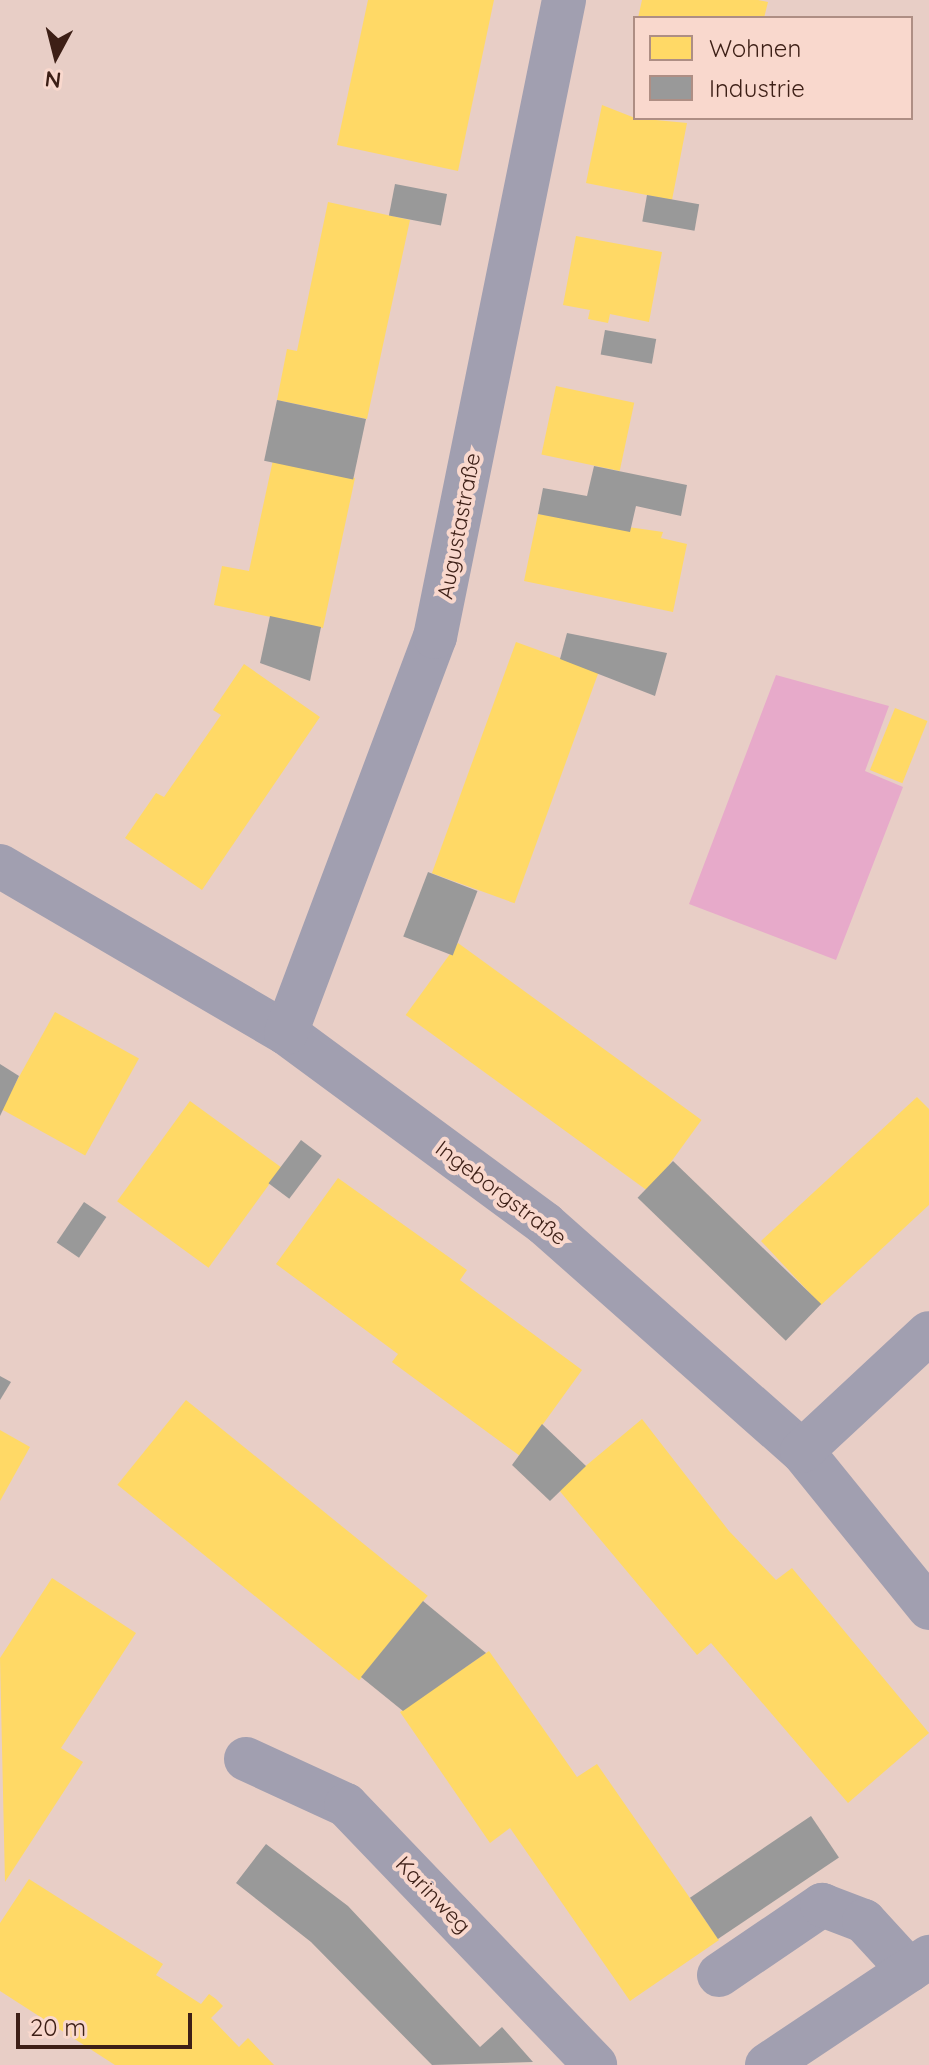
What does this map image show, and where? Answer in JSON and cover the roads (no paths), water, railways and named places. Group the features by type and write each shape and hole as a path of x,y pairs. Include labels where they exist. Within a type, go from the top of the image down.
{"street":[{"name":"Augustastraße","path":"286,1033 435,637 564,0"},
{"name":"Ingeborgstraße","path":"0,866 286,1033 545,1224 802,1451 929,1608"},
{"path":"802,1451 929,1333"},
{"name":"Karinweg","path":"246,1759 346,1805 586,2062"},
{"path":"719,1975 822,1905 864,1921 919,1963 767,2065"}]}
